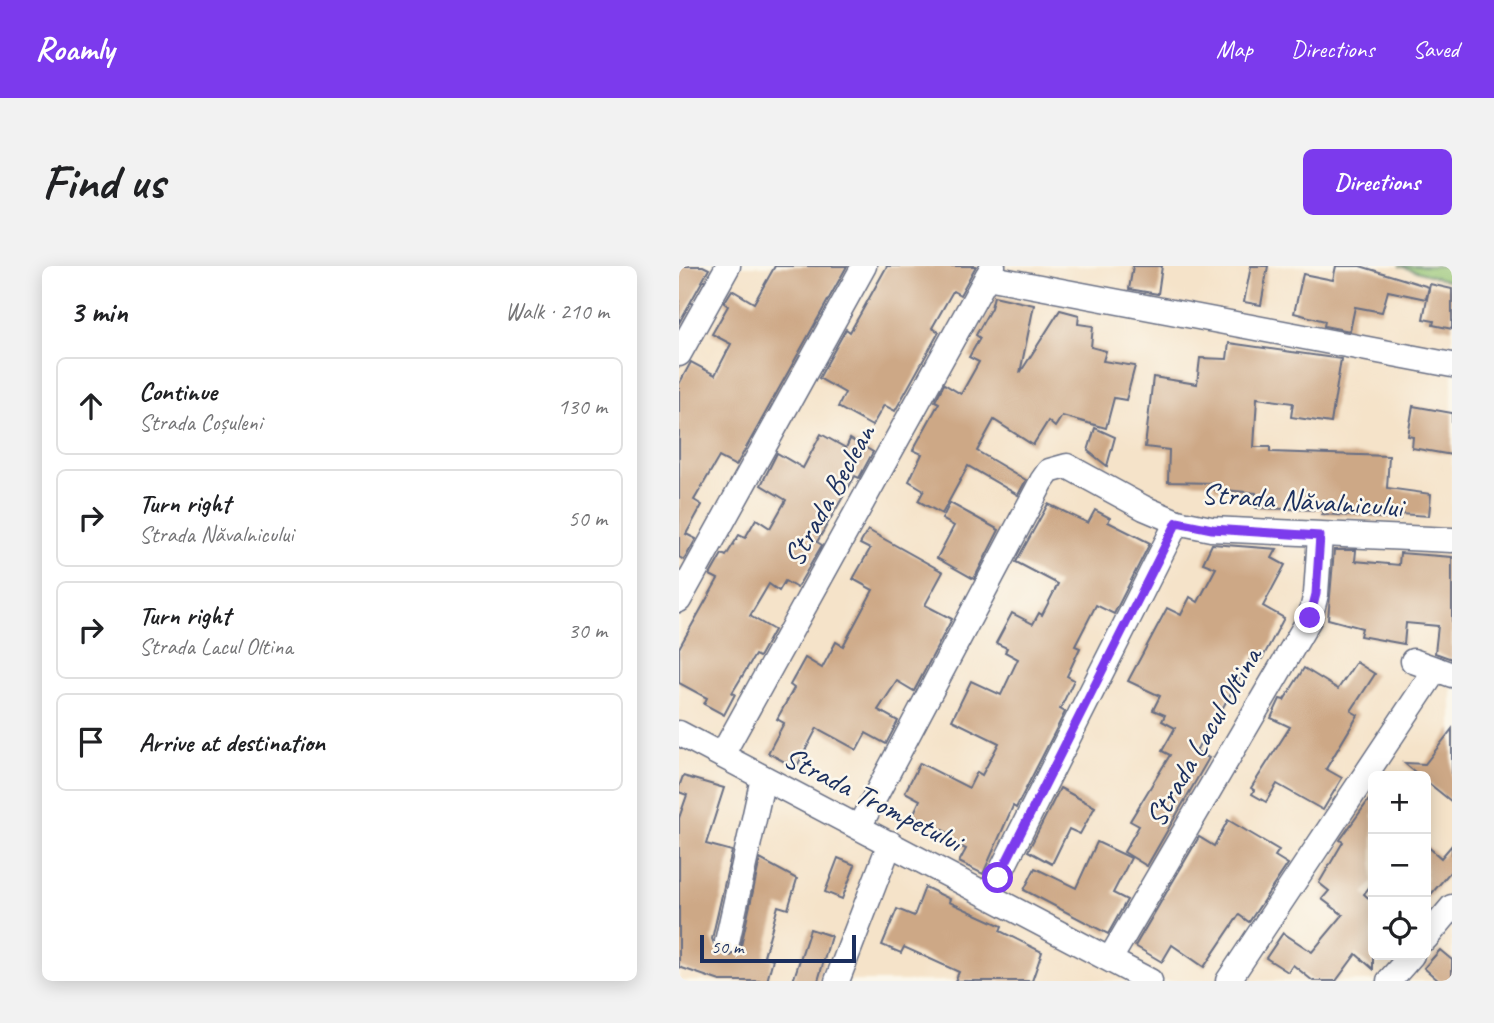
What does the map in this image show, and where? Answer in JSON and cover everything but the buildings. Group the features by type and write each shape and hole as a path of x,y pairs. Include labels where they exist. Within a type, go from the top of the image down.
{"street":[{"path":"679,354 728,266"},
{"path":"679,600 864,266"},
{"path":"990,271 1452,365"},
{"name":"Strada Beclean","path":"722,755 990,271"},
{"name":"Strada Năvalnicului","path":"859,828 1042,481 1049,471 1060,465 1076,469 1116,494 1177,522 1212,529 1452,540"},
{"path":"989,895 1177,522"},
{"name":"Strada Lacul Oltina","path":"1109,960 1310,618 1316,594 1320,536"},
{"path":"1228,981 1444,672 1413,661"},
{"name":"Strada Trompetului","path":"679,733 1150,981"},
{"path":"727,942 763,778"},
{"path":"837,981 890,843"},
{"path":"1431,932 1452,907"},
{"path":"1389,981 1408,960"}],"green space":[{"path":"1399,266 1452,266 1452,282"}],"route":[{"path":"998,878 1177,522 1212,529 1320,536 1316,594 1310,618"}]}
